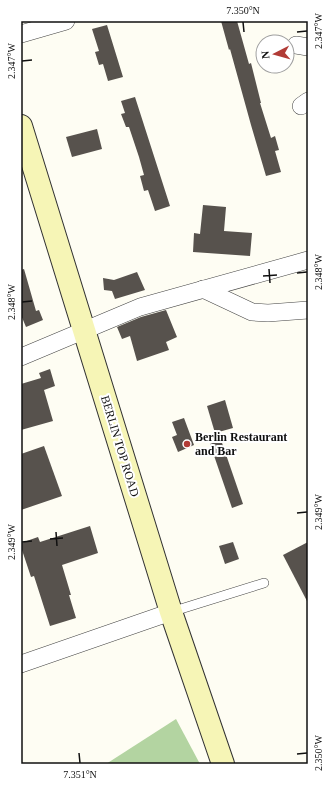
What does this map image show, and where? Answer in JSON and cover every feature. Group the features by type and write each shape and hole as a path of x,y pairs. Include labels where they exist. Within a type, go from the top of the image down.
{"street":[{"path":"21,34 66,21"},
{"name":"BERLIN TOP ROAD","path":"21,126 171,612 223,764"},
{"path":"21,357 140,307 308,260"},
{"path":"203,289 252,312 268,313 308,310"},
{"path":"21,664 171,612"}],"lane":[{"path":"171,612 264,583"}],"green space":[{"path":"176,719 200,764 106,764"}],"building":[{"path":"221,21 237,21 249,64 251,63 260,103 271,138 275,136 279,150 275,151 281,172 266,176"},
{"path":"107,25 123,77 108,81 103,64 99,65 95,52 99,51 92,29"},
{"path":"135,97 170,206 155,211 148,190 144,191 140,176 144,175 139,157 129,127 126,127 121,114 125,113 121,101"},
{"path":"97,129 102,149 72,157 66,137"},
{"path":"203,205 226,207 224,231 252,233 250,256 193,252 194,233 200,234"},
{"path":"24,269 36,311 39,310 43,320 26,327 21,315 21,270"},
{"path":"137,272 145,290 115,299 112,291 104,290 103,278 114,280"},
{"path":"166,310 177,337 166,342 169,350 137,361 130,336 122,339 117,327 141,317"},
{"path":"50,369 55,386 44,390 53,421 21,430 21,384 41,378 39,373"},
{"path":"225,400 233,428 215,433 207,406"},
{"path":"184,418 194,445 178,452 172,437 177,435 172,422"},
{"path":"221,440 243,504 232,508 210,444"},
{"path":"44,446 62,496 21,510 21,454"},
{"path":"90,526 98,553 62,565 76,618 50,626 34,576 31,577 21,543 38,537 40,542"},
{"path":"233,542 239,559 225,564 219,546"},
{"path":"308,542 308,603 283,555"}],"place":[{"name":"Berlin Restaurant and Bar","path":"187,444"}]}
